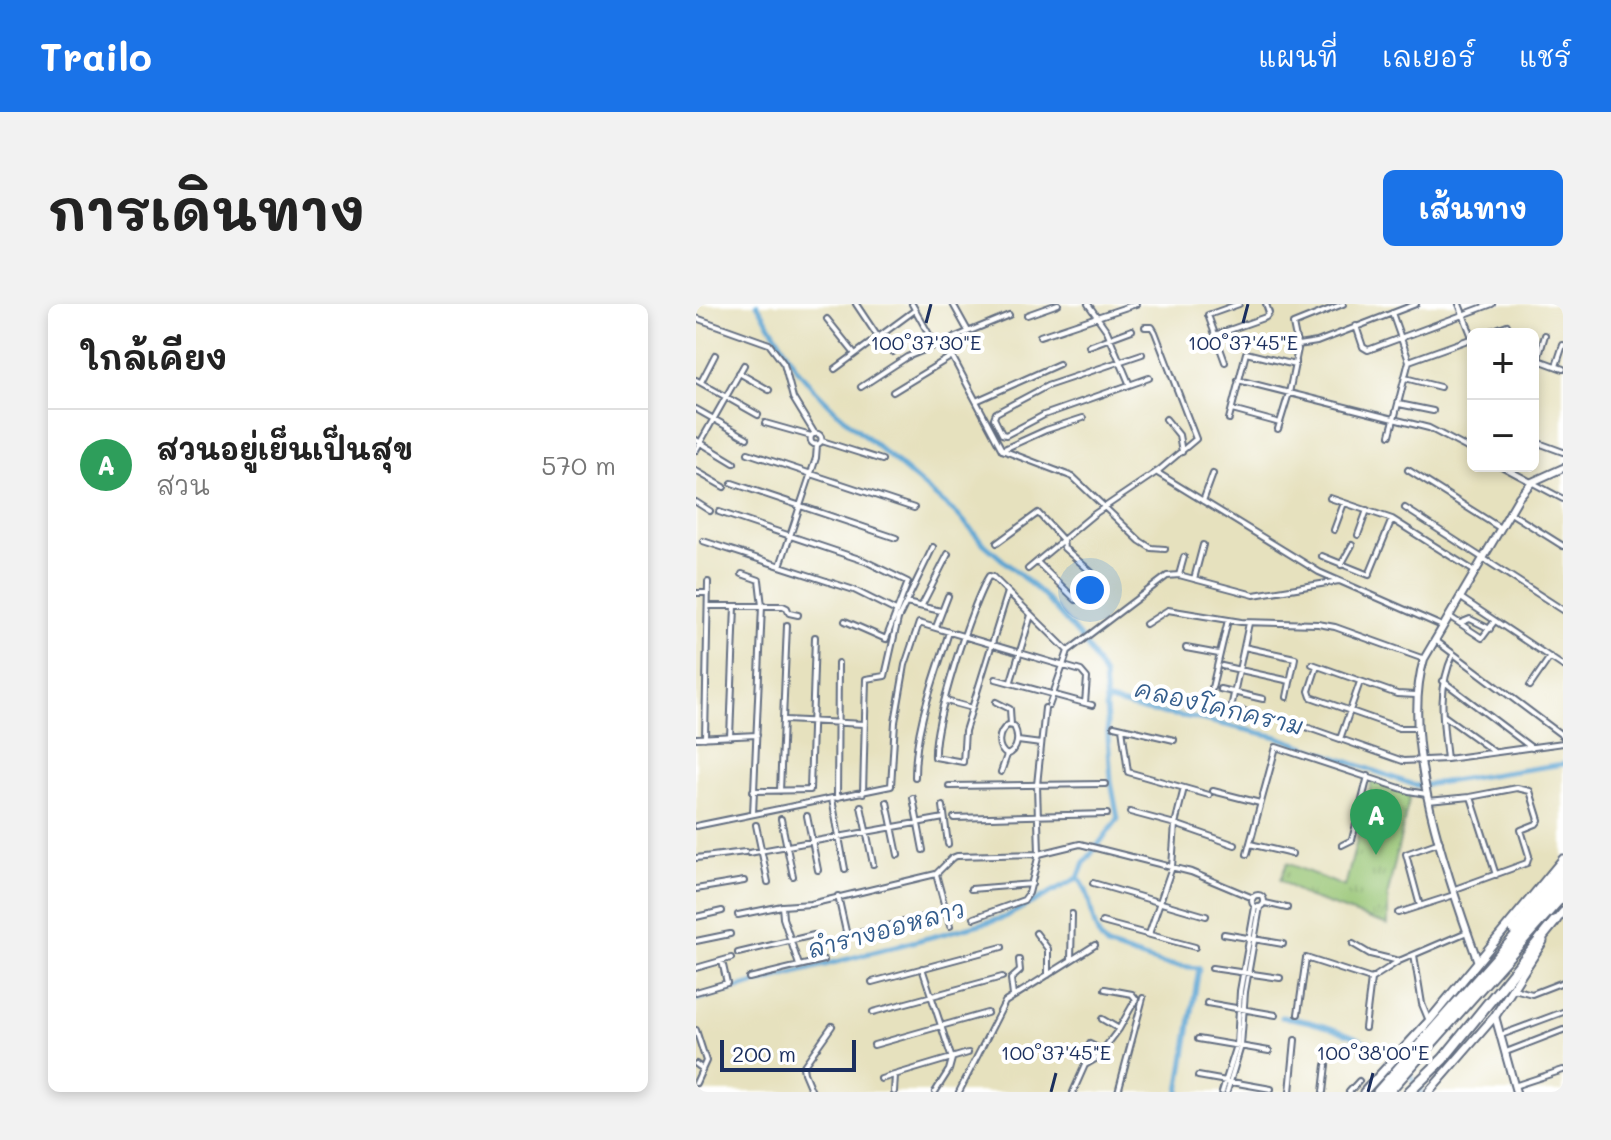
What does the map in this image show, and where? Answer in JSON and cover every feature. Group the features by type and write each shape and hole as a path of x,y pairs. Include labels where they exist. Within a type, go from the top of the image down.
{"highway":[{"path":"1492,962 1499,947 1563,870"},
{"path":"1378,1092 1563,883"},
{"path":"1388,1092 1563,895"},
{"path":"1415,1087 1472,1025 1555,921"}],"main road":[{"path":"1364,1092 1429,1021 1563,859"},
{"path":"1429,1092 1495,1016 1563,912"}],"street":[{"path":"856,304 893,352"},
{"path":"953,304 968,331"},
{"path":"1027,315 1058,304"},
{"path":"1088,304 1110,337 1129,384"},
{"path":"1040,336 1136,304"},
{"path":"1225,362 1208,315 1239,304"},
{"path":"1215,335 1266,317 1269,313 1267,306 1277,304"},
{"path":"1232,410 1279,426 1295,365 1297,345 1293,327 1296,322 1343,304"},
{"path":"1297,345 1317,342 1416,304"},
{"path":"1459,304 1469,328"},
{"path":"1356,326 1365,349 1492,304"},
{"path":"835,369 914,307 935,345"},
{"path":"1390,435 1409,361 1392,313"},
{"path":"861,387 900,361 1009,315"},
{"path":"696,318 769,344 784,364 793,398 813,435 812,443 882,460"},
{"path":"827,319 855,354"},
{"path":"1499,328 1507,325"},
{"path":"1028,569 1182,453 1197,437 1155,332 1152,327 1145,327"},
{"path":"1089,346 1132,330"},
{"path":"1539,350 1545,335"},
{"path":"1409,361 1467,340"},
{"path":"944,341 1002,450 1069,474 1146,545 1165,549"},
{"path":"1556,366 1563,345"},
{"path":"1229,419 1246,353 1295,365"},
{"path":"1142,354 1047,386 996,413 994,418 1002,434 1006,435 1044,415 1149,378"},
{"path":"715,355 699,381 758,415"},
{"path":"893,392 952,356"},
{"path":"1539,359 1563,369"},
{"path":"976,401 1059,364"},
{"path":"696,450 698,441 744,365"},
{"path":"739,373 769,390"},
{"path":"1405,378 1440,387"},
{"path":"1238,380 1429,428 1467,448"},
{"path":"1399,404 1433,411"},
{"path":"696,409 747,438"},
{"path":"1002,450 1046,430 1083,418"},
{"path":"1166,419 1179,435 1182,453"},
{"path":"765,423 821,436 780,566"},
{"path":"698,441 734,463"},
{"path":"1539,443 1563,452"},
{"path":"748,453 914,508"},
{"path":"1478,962 1426,795 1416,695 1424,659 1509,512 1532,482 1563,468"},
{"path":"1408,470 1500,528"},
{"path":"696,471 724,487"},
{"path":"1156,472 1339,581 1442,627"},
{"path":"1513,472 1563,499"},
{"path":"1203,501 1213,474"},
{"path":"732,483 896,538"},
{"path":"1330,498 1392,519 1474,571"},
{"path":"696,502 710,511"},
{"path":"1334,530 1344,503"},
{"path":"1405,508 1563,610"},
{"path":"1358,535 1367,510"},
{"path":"719,512 865,561 905,580 907,585 885,639 845,621"},
{"path":"1509,512 1563,546"},
{"path":"997,543 1037,513 1063,540 1064,548 1099,579"},
{"path":"1322,556 1363,575 1371,574 1392,519"},
{"path":"703,541 854,590 896,611"},
{"path":"1194,579 1203,545"},
{"path":"1341,565 1352,545"},
{"path":"863,793 866,679 885,676 893,638 906,603 933,547"},
{"path":"922,605 948,554"},
{"path":"1179,575 1184,557"},
{"path":"1037,562 1076,600"},
{"path":"742,574 759,579 762,606 753,815"},
{"path":"974,918 1024,900 1032,884 1039,854 1037,785 1047,707 1068,651 1082,638 1167,576 1179,575 1254,595 1339,581"},
{"path":"1008,592 965,731 963,762 939,760 935,754 946,701 965,636 988,577 993,577 1068,651"},
{"path":"705,738 708,582"},
{"path":"696,593 707,593"},
{"path":"936,627 948,596"},
{"path":"1459,597 1563,666"},
{"path":"906,603 941,611"},
{"path":"708,606 784,606 789,613 798,615"},
{"path":"730,737 735,606"},
{"path":"1146,624 1168,610 1249,623 1318,624 1335,627 1424,659"},
{"path":"1011,681 1031,615"},
{"path":"1448,615 1482,638 1494,621"},
{"path":"1460,623 1470,619 1490,629"},
{"path":"1211,692 1228,620"},
{"path":"696,826 892,785 895,722 905,665 918,623 1081,671 1086,676 1085,703"},
{"path":"1249,623 1232,709 1259,715"},
{"path":"780,791 787,625"},
{"path":"915,777 915,752 922,713 949,632"},
{"path":"753,791 810,790 815,637"},
{"path":"1435,640 1563,736"},
{"path":"1244,647 1295,658 1287,697"},
{"path":"1186,648 1219,654"},
{"path":"1447,759 1443,681 1453,655"},
{"path":"1530,686 1550,657"},
{"path":"838,663 835,799 845,869"},
{"path":"1416,695 1397,694 1315,665 1309,694 1399,728 1419,728"},
{"path":"1222,666 1291,681"},
{"path":"996,679 1092,705"},
{"path":"1443,681 1532,748"},
{"path":"1340,739 1360,682"},
{"path":"1220,689 1263,699"},
{"path":"946,701 972,708"},
{"path":"996,702 1010,709 1011,725 1016,730 1018,741 1014,751 1007,755 1001,772"},
{"path":"1443,715 1495,753"},
{"path":"785,720 864,724"},
{"path":"1007,755 1000,749 999,738 1004,727 1011,725"},
{"path":"1114,726 1174,740"},
{"path":"1306,727 1403,761 1447,759 1563,743"},
{"path":"1122,728 1128,772 1184,788 1260,803"},
{"path":"696,738 757,735"},
{"path":"1018,741 1041,744"},
{"path":"1247,854 1276,747 1426,795 1470,797 1520,787 1532,793 1539,820 1521,830 1529,855 1527,863 1398,913"},
{"path":"1342,845 1350,843 1352,839 1368,776"},
{"path":"949,786 1105,784"},
{"path":"1149,934 1172,867 1175,824 1184,788"},
{"path":"1470,797 1496,875"},
{"path":"913,798 923,850"},
{"path":"887,802 898,855"},
{"path":"861,806 873,864"},
{"path":"943,806 948,844"},
{"path":"1130,812 1235,845"},
{"path":"954,818 1107,814"},
{"path":"807,816 818,870"},
{"path":"696,858 787,847 944,818"},
{"path":"781,819 793,876"},
{"path":"756,825 768,882"},
{"path":"1420,906 1406,854 1440,842"},
{"path":"738,915 811,904 936,874 957,856 1039,854 1072,844 1092,846 1172,867 1253,898 1261,895 1265,903"},
{"path":"1250,844 1292,854"},
{"path":"936,874 950,926"},
{"path":"696,889 744,881"},
{"path":"1093,883 1206,916"},
{"path":"971,889 1032,884"},
{"path":"838,896 847,936 945,912"},
{"path":"1253,898 1252,903 1258,907"},
{"path":"1225,1092 1239,1046 1246,973 1258,907 1265,903 1287,908"},
{"path":"782,906 799,966"},
{"path":"696,917 722,911"},
{"path":"1071,960 1072,914"},
{"path":"1102,922 1195,947"},
{"path":"1371,979 1399,961 1467,932"},
{"path":"1036,933 1048,949 1048,975"},
{"path":"696,941 730,934"},
{"path":"1224,934 1283,944"},
{"path":"738,953 814,935"},
{"path":"1353,944 1370,954 1399,961"},
{"path":"959,1092 1003,1005 1095,945"},
{"path":"872,982 1002,947"},
{"path":"1414,955 1422,1004 1429,1021"},
{"path":"696,968 731,958"},
{"path":"1298,1014 1306,958 1371,979"},
{"path":"749,978 824,960"},
{"path":"1013,996 1011,979 1020,971 1019,960"},
{"path":"696,992 727,983 722,961"},
{"path":"922,968 952,1059 935,1092"},
{"path":"1212,968 1280,978"},
{"path":"873,1012 1002,977"},
{"path":"1365,1028 1371,979"},
{"path":"1514,989 1532,994 1563,982"},
{"path":"1073,1092 1085,1065 1097,1058 1119,1029 1135,997 1105,989"},
{"path":"1118,1092 1143,998"},
{"path":"1207,1003 1276,1015"},
{"path":"1501,1035 1563,1012"},
{"path":"874,1045 987,1013"},
{"path":"1495,1016 1515,1089 1563,1070"},
{"path":"1102,1019 1119,1029"},
{"path":"812,1092 803,1067 832,1026"},
{"path":"696,1030 706,1061 696,1083"},
{"path":"1506,1052 1563,1030"},
{"path":"1198,1039 1269,1051"},
{"path":"1290,1092 1295,1040"},
{"path":"1090,1044 1102,1050"},
{"path":"881,1079 968,1053"},
{"path":"1323,1092 1326,1065"},
{"path":"894,1092 895,1075"},
{"path":"1198,1076 1271,1089"},
{"path":"1349,1092 1359,1081"}],"green space":[{"path":"1372,781 1410,795 1388,893 1388,925 1307,897 1280,880 1287,863 1345,887"}],"waterway":[{"name":"คลองโคกคราม","path":"757,304 797,369 813,388 1042,594 1084,642 1104,676 1111,781 1118,819 1084,863 1078,878"},
{"name":"คลองโคกคราม","path":"1106,700 1278,737 1417,786 1563,764"},
{"path":"1078,878 1087,894 1097,931 1107,946 1162,964 1199,968 1179,1092"},
{"name":"ลำรางออหลาว","path":"696,999 1003,918 1078,878"},
{"path":"1281,1017 1342,1032 1396,1060"},
{"path":"1406,1070 1421,1092"}],"place":[{"name":"สวนอยู่เย็นเป็นสุข","path":"1376,855"}]}
